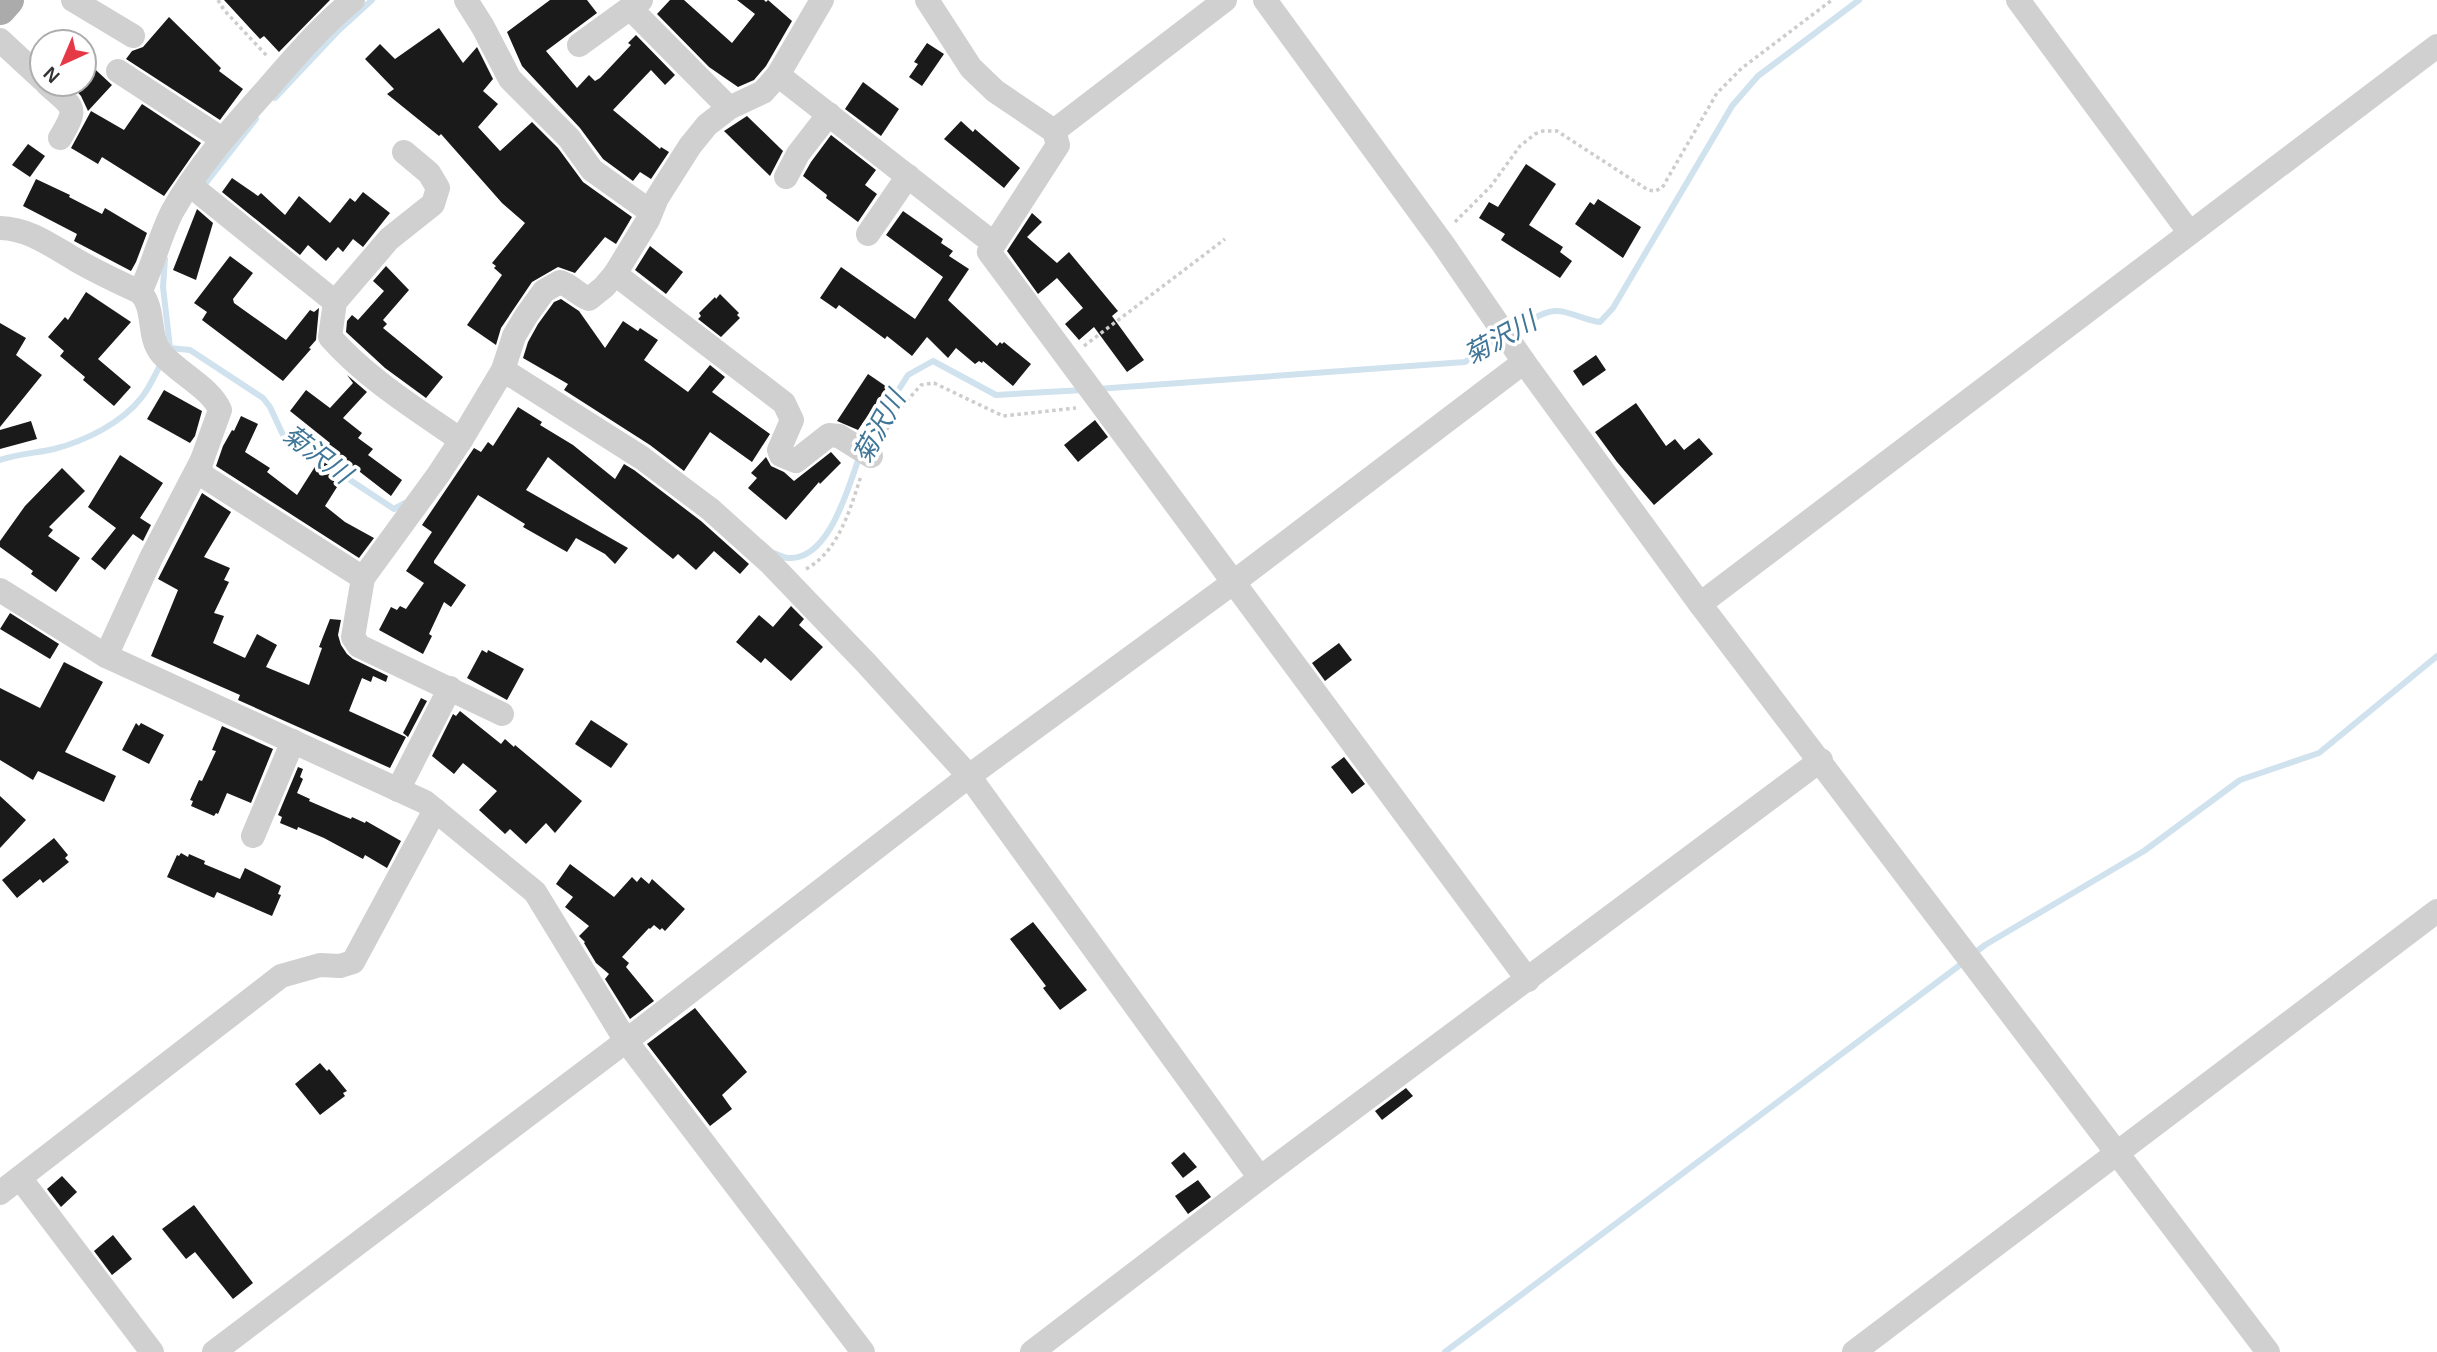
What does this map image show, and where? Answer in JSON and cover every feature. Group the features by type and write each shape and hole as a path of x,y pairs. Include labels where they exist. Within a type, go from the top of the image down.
{"main road":[{"path":"0,9 8,0"}],"street":[{"path":"73,0 133,36"},
{"path":"140,292 162,232 222,139 278,76 353,0"},
{"path":"466,0 510,79 569,138 592,170 651,212"},
{"path":"502,714 356,642 353,637 354,627 363,579 439,475 461,440 503,370 514,337 544,290 560,282 590,299 604,287 648,220 690,146 707,125 729,108 763,92 778,75 822,0"},
{"path":"927,0 971,68 995,91 1054,131 1058,145 989,252 1528,980"},
{"path":"1054,131 1225,0"},
{"path":"1265,0 1700,604 2268,1352"},
{"path":"2018,0 2189,232"},
{"path":"579,45 635,4 729,108"},
{"path":"0,40 28,66"},
{"path":"1700,604 2437,46"},
{"path":"118,71 222,139"},
{"path":"778,75 993,243"},
{"path":"60,138 72,118 72,110 63,98"},
{"path":"786,177 798,154 830,114"},
{"path":"404,152 429,173 438,188 433,204 389,239 335,303 330,337 404,400 461,440"},
{"path":"868,234 908,176"},
{"path":"190,185 335,303"},
{"path":"0,228 13,228 38,236 74,259 140,292 147,299 168,359 216,399 220,410 199,468 205,477 363,579"},
{"path":"615,274 784,403 792,420 779,450 781,455 796,461 829,435 839,436 871,456"},
{"path":"214,1352 626,1041 969,776 1234,582 1524,362"},
{"path":"503,370 642,458 710,509 769,562 866,663 969,776 1260,1178"},
{"path":"106,656 151,558 202,460"},
{"path":"0,590 106,656 425,802 535,892 626,1041 863,1352"},
{"path":"398,790 450,688"},
{"path":"253,836 293,741"},
{"path":"1032,1352 1260,1178 1821,760"},
{"path":"0,1194 281,976 320,965 340,965 353,961 435,810"},
{"path":"1854,1352 2437,911"},
{"path":"20,1178 152,1352"}],"path":[{"path":"218,0 224,10 264,51 278,76"},
{"path":"1438,238 1491,186 1520,146 1543,131 1557,131 1648,190 1655,191 1662,187 1717,93 1742,68 1832,0"},
{"path":"1069,357 1225,239"},
{"path":"785,580 811,567 836,540 864,466 897,412 921,385 934,383 944,386 1003,416 1103,405"}],"building":[{"path":"224,0 330,0 279,52 264,36 260,39"},
{"path":"550,0 587,0 597,13 546,51 577,88 589,75 595,81 600,78 631,45 628,43 636,35 675,75 665,85 651,70 613,110 660,149 661,147 669,152 651,179 640,172 633,181 603,159 580,128 522,66 507,32"},
{"path":"670,0 684,0 732,43 755,14 737,0 768,0 792,21 766,66 754,80 738,87 709,67 657,14"},
{"path":"169,17 221,68 219,71 243,89 220,120 126,59 132,51 143,47"},
{"path":"439,28 463,63 477,47 493,79 483,91 498,104 478,127 500,151 532,122 558,148 583,182 632,217 616,244 605,237 575,273 558,267 532,282 501,328 496,345 467,325 502,275 492,263 525,223 502,203 441,134 439,136 387,94 394,89 365,59 380,44 395,59"},
{"path":"927,43 944,54 922,86 909,77 918,64 914,62"},
{"path":"98,72 112,85 88,111 82,98 98,98"},
{"path":"863,82 899,109 881,136 845,109"},
{"path":"142,104 201,143 164,196 102,157 98,164 71,148 91,111 124,130"},
{"path":"747,116 783,151 770,176 724,131"},
{"path":"961,121 973,132 975,129 1020,168 1004,188 944,139"},
{"path":"831,135 876,170 865,185 877,194 858,222 826,198 827,195 803,176"},
{"path":"28,144 45,156 30,177 12,165"},
{"path":"1526,164 1556,184 1529,225 1563,247 1560,252 1572,261 1560,278 1501,240 1505,234 1479,218 1489,202 1498,207"},
{"path":"232,178 258,196 261,193 285,215 299,196 330,223 350,198 355,202 363,192 390,213 363,247 353,239 343,252 338,247 326,261 308,245 300,255 222,192"},
{"path":"36,179 102,214 105,208 147,233 131,271 74,241 77,234 23,206"},
{"path":"1598,199 1641,227 1623,258 1575,224 1590,202 1594,205"},
{"path":"197,209 213,223 196,280 173,270"},
{"path":"903,211 943,239 941,243 953,251 949,256 969,269 948,300 997,346 1004,342 1031,364 1013,386 983,361 975,364 956,348 948,358 927,337 912,356 839,305 836,309 820,298 841,267 915,319 943,277 886,235"},
{"path":"1032,213 1042,222 1027,237 1057,263 1069,252 1118,311 1112,316 1144,360 1127,372 1094,327 1079,340 1065,324 1083,308 1057,278 1038,294 1007,251"},
{"path":"650,246 683,272 666,294 635,270"},
{"path":"230,256 253,273 233,299 234,303 286,340 310,310 314,312 319,308 316,340 283,381 202,320 207,312 194,303"},
{"path":"386,266 409,290 383,320 387,324 383,328 443,377 426,398 385,368 346,332 347,321 352,315 358,320 384,291 373,281"},
{"path":"86,292 131,322 98,359 131,387 114,406 60,356 64,351 48,337 65,317 68,320"},
{"path":"720,294 739,313 737,315 740,318 721,337 698,319 701,316 699,313"},
{"path":"561,299 579,311 605,348 623,321 658,340 644,360 688,392 710,365 725,377 712,392 770,434 752,462 710,432 684,471 650,445 564,390 568,384 523,358 538,324 554,302"},
{"path":"0,323 26,338 16,355 42,375 0,427"},
{"path":"1596,355 1606,370 1583,386 1573,371"},
{"path":"868,374 887,387 858,430 837,421"},
{"path":"347,375 367,392 343,418 362,433 358,438 373,449 368,455 402,480 391,496 351,465 325,506 345,522 374,538 359,558 216,466 223,446 241,416 258,424 245,452 270,468 267,472 297,495 330,443 290,411 306,390 330,408 353,383"},
{"path":"164,390 202,411 195,436 190,443 147,419"},
{"path":"1636,403 1666,446 1675,439 1684,450 1699,438 1713,454 1654,505 1595,432"},
{"path":"518,407 542,422 540,425 573,445 615,479 624,464 634,470 701,521 749,564 740,574 714,551 696,570 678,554 673,559 548,457 526,490 628,548 615,564 605,554 576,538 567,552 523,527 525,524 478,495 434,561 466,585 451,607 444,602 423,654 379,630 391,607 397,610 400,606 406,609 424,583 406,571 432,532 422,525 474,448 481,452 488,442 493,446"},
{"path":"1095,420 1108,437 1078,462 1064,445"},
{"path":"31,421 37,439 0,449 0,430"},
{"path":"831,452 841,463 820,484 819,482 786,520 748,488 757,478 751,473 766,457 771,466 794,481"},
{"path":"120,455 163,483 140,518 151,525 143,541 133,534 105,570 91,559 116,528 88,507"},
{"path":"62,468 85,491 49,527 53,530 48,536 80,558 56,592 0,547 0,541 25,506"},
{"path":"202,493 231,512 204,557 230,568 224,580 229,582 214,613 224,616 213,643 245,658 257,634 277,645 266,667 309,685 330,619 341,620 338,635 347,654 388,676 386,682 373,676 371,682 362,678 349,711 406,737 390,768 238,700 240,695 151,656 178,590 158,579"},
{"path":"791,606 804,619 799,625 823,647 791,681 765,658 761,663 736,642 759,615 773,627"},
{"path":"10,613 59,644 50,659 0,629"},
{"path":"1339,643 1352,660 1325,681 1312,663"},
{"path":"482,650 487,653 488,650 524,669 507,700 467,678"},
{"path":"64,662 103,682 65,752 116,776 104,802 38,771 33,780 0,760 0,688 40,708"},
{"path":"421,698 427,701 408,737 403,733"},
{"path":"460,711 501,744 505,739 514,747 515,745 582,801 555,833 546,823 526,844 510,829 505,834 479,810 497,791 463,763 454,774 432,756 453,714 456,716"},
{"path":"591,720 628,744 611,768 575,744"},
{"path":"136,723 164,735 149,764 122,750"},
{"path":"222,726 273,749 251,803 227,793 218,814 214,816 191,806 193,801 190,800 216,751 212,750"},
{"path":"1344,757 1365,784 1352,794 1331,767"},
{"path":"298,767 303,769 300,777 303,779 297,793 351,819 352,817 365,823 366,821 401,841 387,868 365,855 363,859 324,838 280,823 282,817 278,815"},
{"path":"0,796 26,820 0,848"},
{"path":"54,838 68,855 65,858 69,862 43,883 40,879 17,898 2,880"},
{"path":"181,853 205,861 204,864 240,879 245,868 281,886 278,894 281,895 272,916 217,892 214,898 167,877 177,855"},
{"path":"570,864 614,897 632,877 637,882 641,877 649,884 652,879 685,909 665,931 654,925 649,928 622,957 629,963 626,967 654,1001 630,1019 605,979 609,974 596,963 579,936 589,926 565,907 573,897 556,884"},
{"path":"1033,922 1087,990 1060,1010 1043,988 1046,986 1010,939"},
{"path":"695,1008 747,1072 722,1095 732,1109 710,1126 647,1044"},
{"path":"320,1063 327,1071 329,1069 347,1091 343,1093 345,1096 320,1115 295,1084"},
{"path":"1406,1088 1413,1096 1382,1120 1375,1111"},
{"path":"1184,1152 1197,1167 1183,1178 1171,1163"},
{"path":"62,1176 77,1192 61,1207 47,1189"},
{"path":"1198,1180 1211,1197 1188,1214 1175,1196"},
{"path":"194,1205 253,1283 233,1299 195,1252 186,1259 162,1229"},
{"path":"113,1235 132,1259 112,1275 94,1251"}],"waterway":[{"path":"275,98 339,30 372,0"},
{"name":"菊沢川","path":"1511,333 1551,312 1562,311 1600,322 1613,308 1732,106 1758,76 1859,0"},
{"path":"202,188 256,119"},
{"path":"165,259 163,287 170,348"},
{"name":"菊沢川","path":"1097,389 1465,362 1502,339"},
{"name":"菊沢川","path":"168,351 170,348 190,350 263,398 283,435 326,464"},
{"name":"菊沢川","path":"864,444 908,375 933,361 996,395 1083,390"},
{"name":"菊沢川","path":"0,460 66,446 114,423 142,397 161,364"},
{"name":"菊沢川","path":"773,553 788,558 803,556 815,547 836,518 860,455"},
{"name":"菊沢川","path":"338,472 394,509 405,503"},
{"path":"1972,955 2144,851 2240,780 2319,753 2437,656"},
{"path":"1445,1352 1964,962"}]}
